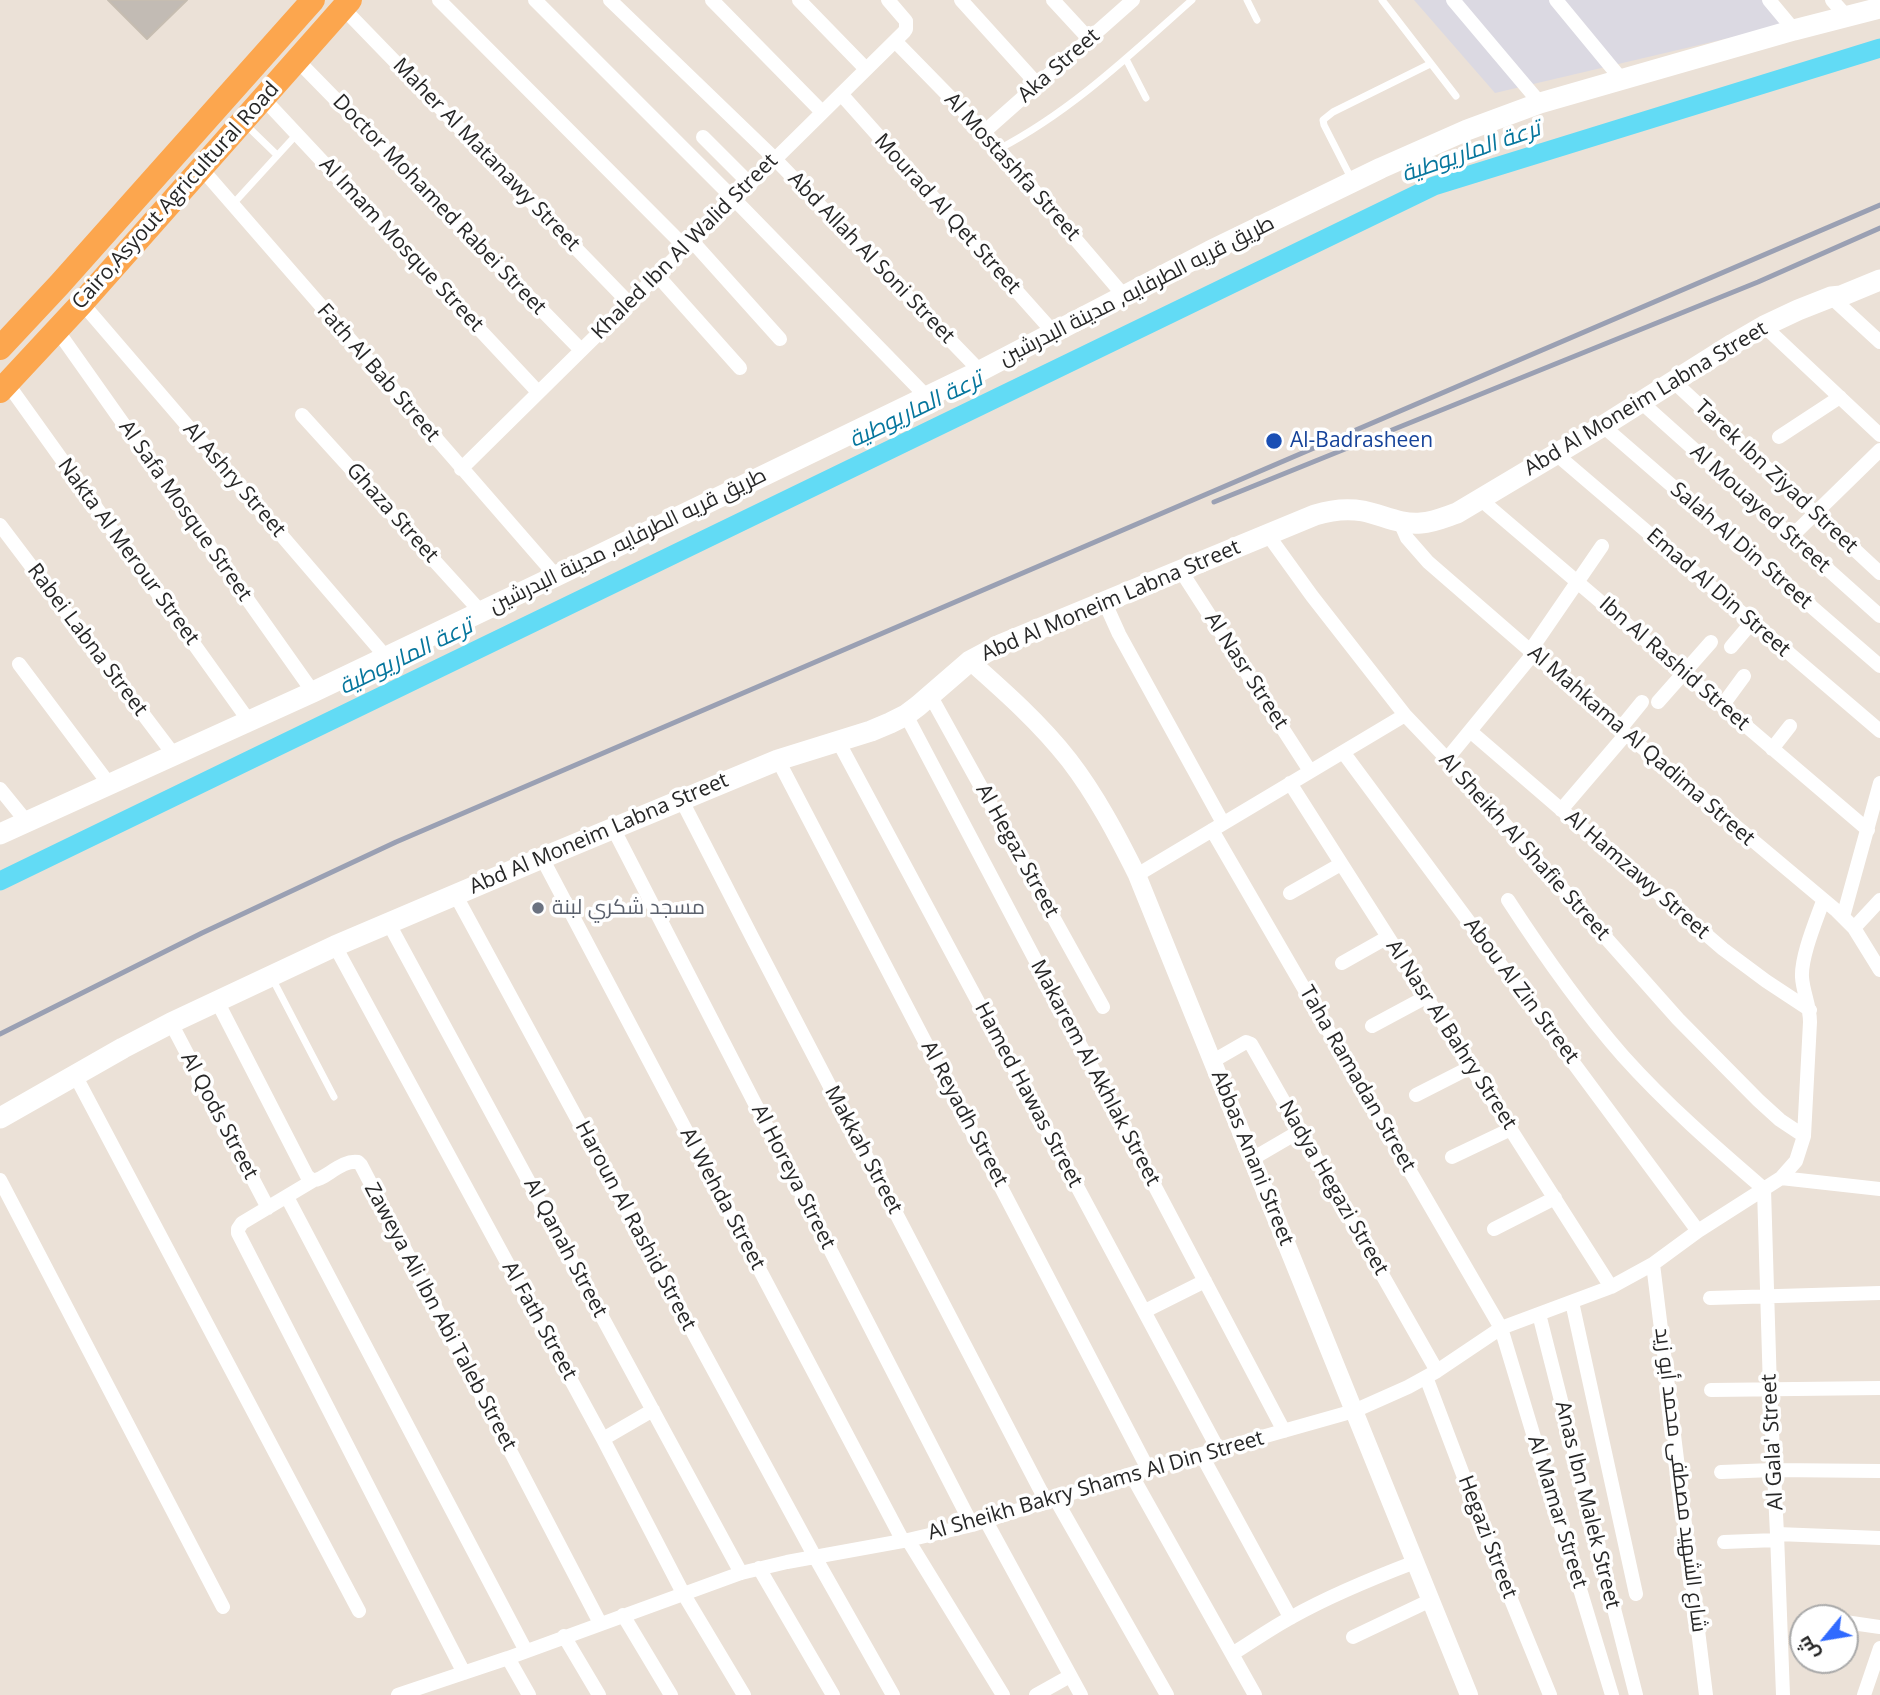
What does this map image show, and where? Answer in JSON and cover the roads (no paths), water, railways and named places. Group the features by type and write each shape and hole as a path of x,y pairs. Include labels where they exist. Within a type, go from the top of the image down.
{"highway":[{"name":"Cairo,Asyout Agricultural Road","path":"0,348 60,285 313,0"},
{"name":"Cairo,Asyout Agricultural Road","path":"4,387 82,303 346,4"},
{"path":"196,131 218,149"}],"main road":[{"name":"طريق قريه الطرفايه, مدينة البدرشين","path":"0,834 313,692 481,612 980,371 1210,251 1467,130 1540,103 1880,8"},
{"name":"Abd Al Moneim Labna Street","path":"0,1118 171,1023 388,922 778,760 871,731 906,715 970,662 1000,645 1330,510 1363,511 1400,522 1419,524 1457,513 1764,326 1830,297 1841,296 1880,280"}],"street":[{"path":"439,0 689,244 780,340"},
{"path":"535,0 927,397"},
{"name":"Abd Allah Al Soni Street","path":"610,0 775,159 980,371"},
{"path":"712,0 822,113"},
{"path":"799,0 866,69"},
{"name":"Khaled Ibn Al Walid Street","path":"461,469 906,29 906,20 888,0"},
{"path":"961,0 1038,85"},
{"path":"1054,0 1089,39"},
{"name":"Aka Street","path":"984,132 1133,0"},
{"path":"1453,0 1540,103"},
{"path":"1556,0 1622,80"},
{"path":"1769,0 1794,30"},
{"path":"1832,0 1847,17"},
{"name":"Maher Al Matanawy Street","path":"346,4 629,303"},
{"name":"Al Mostashfa Street","path":"895,41 984,132 1125,297"},
{"name":"Doctor Mohamed Rabei Street","path":"297,60 581,350"},
{"name":"Mourad Al Qet Street","path":"841,94 1054,333"},
{"name":"Al Imam Mosque Street","path":"263,98 538,392"},
{"path":"703,137 750,184"},
{"name":"Fath Al Bab Street","path":"201,168 556,576"},
{"path":"657,275 740,369"},
{"path":"1830,297 1880,342"},
{"name":"Al Ashry Street","path":"82,303 386,657"},
{"path":"1764,326 1880,435"},
{"name":"Al Safa Mosque Street","path":"57,330 313,692"},
{"name":"Tarek Ibn Ziyad Street","path":"1672,381 1880,573"},
{"name":"Nakta Al Merour Street","path":"4,387 249,721"},
{"path":"1779,437 1840,397"},
{"name":"Al Mouayed Street","path":"1641,402 1880,616"},
{"name":"Ghaza Street","path":"302,415 481,612"},
{"name":"Salah Al Din Street","path":"1603,426 1880,666"},
{"path":"1791,537 1880,450"},
{"name":"Emad Al Din Street","path":"1556,454 1880,731"},
{"name":"Ibn Al Rashid Street","path":"1480,499 1868,830"},
{"name":"Al Mahkama Al Qadima Street","path":"1400,522 1408,538 1428,562 1843,917 1854,928 1880,970"},
{"name":"Rabei Labna Street","path":"0,524 174,755"},
{"name":"Al Sheikh Al Shafie Street","path":"1268,536 1405,715 1678,1019 1758,1100 1780,1120 1804,1136"},
{"path":"1447,760 1532,652 1602,546"},
{"name":"Al Nasr Street","path":"1181,571 1310,771"},
{"name":"Taha Ramadan Street","path":"1105,603 1218,826 1501,1328"},
{"path":"1731,648 1752,622"},
{"path":"1658,702 1711,642"},
{"name":"Abbas Anani Street","path":"970,662 1024,709 1069,760 1107,816 1137,875 1469,1695"},
{"path":"19,664 109,784"},
{"path":"1721,706 1744,677"},
{"name":"Al Hegaz Street","path":"930,695 1103,1007"},
{"path":"1561,810 1623,731 1642,702"},
{"name":"Makarem Al Akhlak Street","path":"906,715 1284,1431"},
{"path":"1137,875 1405,715"},
{"path":"1772,749 1790,726"},
{"name":"Al Hamzawy Street","path":"1471,731 1723,949 1810,1010"},
{"name":"Hamed Hawas Street","path":"838,741 1218,1449"},
{"name":"Abou Al Zin Street","path":"1343,752 1698,1231"},
{"name":"Al Reyadh Street","path":"778,760 1148,1469"},
{"name":"Al Nasr Al Bahry Street","path":"1290,783 1611,1287"},
{"path":"1843,917 1880,783"},
{"path":"0,789 26,821"},
{"name":"Makkah Street","path":"681,799 758,950 1051,1499 1167,1695"},
{"name":"Al Horeya Street","path":"613,828 979,1523 1081,1695"},
{"name":"Al Wehda Street","path":"542,858 905,1540 1003,1695"},
{"path":"1290,893 1341,864"},
{"name":"Haroun Al Rashid Street","path":"455,894 815,1557 893,1695"},
{"path":"1508,900 1581,1006 1623,1056 1668,1103 1764,1189"},
{"path":"1781,1178 1796,1161 1804,1136 1810,1010 1804,989 1802,964 1823,901"},
{"path":"1854,928 1880,901"},
{"name":"Al Qanah Street","path":"388,922 741,1573"},
{"path":"1342,963 1388,937"},
{"name":"Al Fath Street","path":"335,946 603,1439 683,1592 744,1695"},
{"path":"1371,1026 1426,997"},
{"path":"217,1001 307,1176 314,1180"},
{"name":"Al Qods Street","path":"171,1023 268,1208"},
{"name":"Nadya Hegazi Street","path":"1213,1061 1250,1042 1432,1374"},
{"path":"1416,1095 1471,1067"},
{"path":"75,1075 359,1611"},
{"path":"1452,1157 1511,1129"},
{"path":"1252,1159 1300,1131"},
{"name":"Zaweya Ali Ibn Abi Taleb Street","path":"464,1673 237,1229 242,1223 349,1161 361,1165 600,1623"},
{"path":"1781,1178 1880,1189"},
{"name":"Al Sheikh Bakry Shams Al Din Street","path":"398,1695 741,1573 979,1523 1131,1474 1354,1411 1432,1374 1501,1328 1611,1287 1653,1264 1698,1231 1781,1178"},
{"path":"0,1180 223,1607"},
{"name":"Al Gala' Street","path":"1764,1189 1783,1695"},
{"path":"287,1196 526,1651"},
{"path":"1494,1229 1555,1198"},
{"name":"شارع الشهيد مصطفى محمد أبو زيد","path":"1653,1264 1706,1695"},
{"path":"1145,1311 1205,1281"},
{"path":"1710,1298 1880,1293"},
{"path":"1572,1302 1640,1593 1611,1599"},
{"name":"Anas Ibn Malek Street","path":"1539,1314 1636,1695"},
{"name":"Al Mamar Street","path":"1501,1328 1612,1695"},
{"name":"Hegazi Street","path":"1432,1374 1501,1575 1550,1695"},
{"path":"1711,1390 1880,1388"},
{"path":"603,1439 653,1410"},
{"path":"1201,1454 1290,1617"},
{"path":"1721,1472 1880,1471"},
{"path":"1131,1474 1255,1695"},
{"path":"1724,1542 1777,1537 1880,1538"},
{"path":"1232,1654 1290,1617 1352,1587 1415,1562"},
{"path":"759,1568 833,1695"},
{"path":"1353,1637 1431,1600"},
{"path":"623,1615 671,1695"},
{"path":"1859,1624 1880,1627"},
{"path":"564,1636 599,1695"},
{"path":"1864,1695 1880,1648"},
{"path":"508,1658 529,1695"},
{"path":"1036,1695 1070,1676"},
{"path":"443,1680 452,1695"}],"lane":[{"path":"999,149 1039,126 1101,81 1192,0"},
{"path":"1247,0 1257,20"},
{"path":"1382,0 1456,96"},
{"path":"1126,59 1146,98"},
{"path":"1353,182 1323,120 1333,112 1430,64"},
{"path":"243,121 277,155"},
{"path":"232,204 297,134"},
{"path":"271,976 334,1097"}],"waterway":[{"name":"ترعة الماريوطية","path":"0,881 1434,186 1880,48"}],"railway":[{"path":"0,1034 202,933 396,842 1880,205"},
{"path":"1214,502 1758,282 1880,228"}],"place":[{"name":"Al-Badrasheen","path":"1274,441"},
{"name":"مسجد شكري لبنة","path":"538,908"}]}
